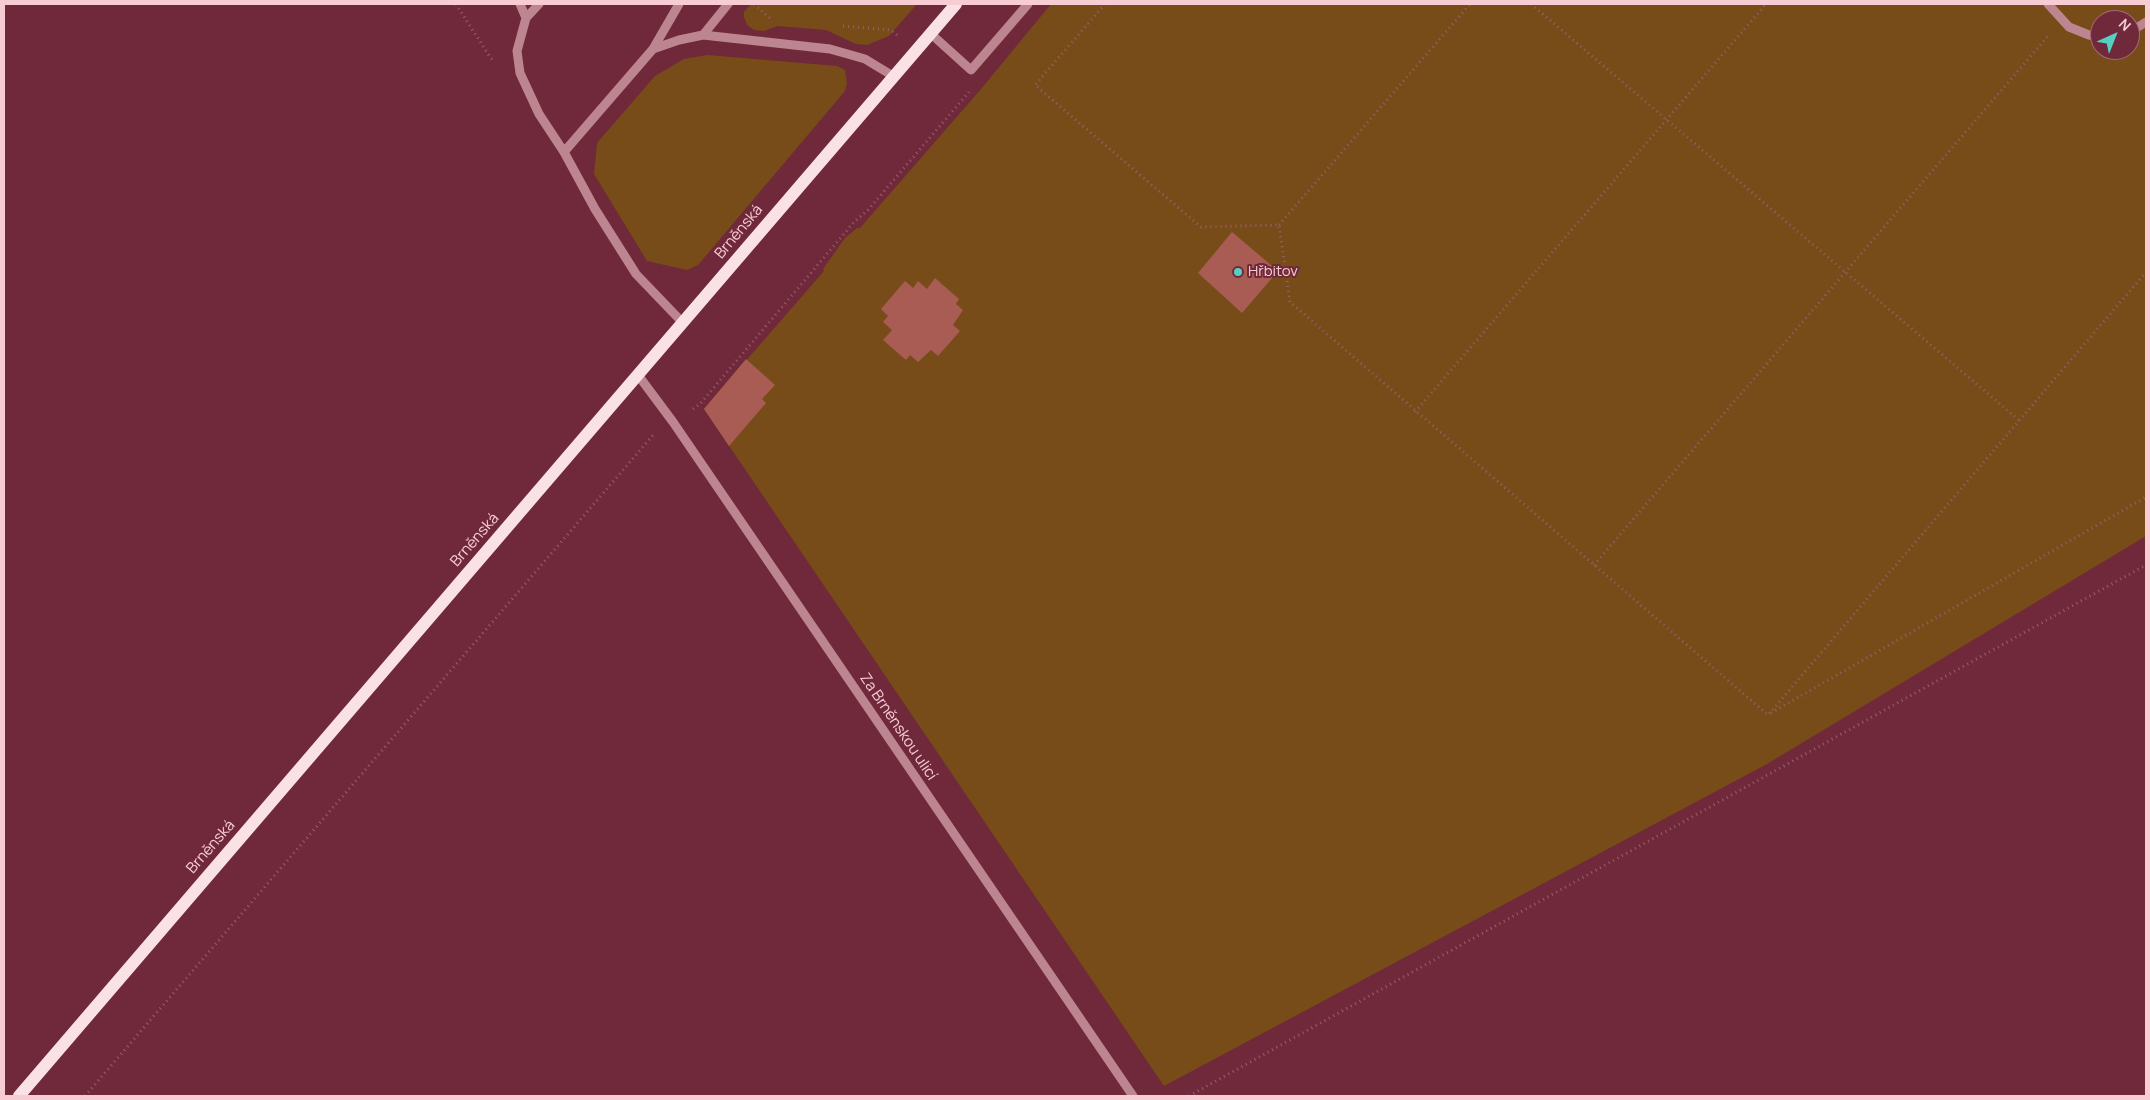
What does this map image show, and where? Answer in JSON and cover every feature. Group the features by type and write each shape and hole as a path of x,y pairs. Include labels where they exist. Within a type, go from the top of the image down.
{"main road":[{"name":"Brněnská","path":"19,1096 956,4"}],"lane":[{"path":"520,4 526,18"},
{"path":"540,4 526,18 517,51 520,72 539,114 564,152 595,209 636,274 683,323"},
{"path":"564,152 653,49 679,4"},
{"path":"703,35 728,4"},
{"path":"930,33 971,70 1028,4"},
{"path":"2048,4 2061,20 2078,32 2090,35"},
{"path":"653,49 703,35 830,49 865,59 893,76"},
{"name":"Za Brněnskou ulicí","path":"638,375 673,422 1133,1096"}],"path":[{"path":"456,4 490,57 505,68 520,72"},
{"path":"1105,4 1035,85 1201,227 1279,225 1470,4"},
{"path":"1531,4 2020,421"},
{"path":"1415,412 1766,4"},
{"path":"1594,565 2061,20"},
{"path":"85,1096 650,437 700,404 854,222 868,210 974,86"},
{"path":"1279,225 1290,302 1415,412 1768,715"},
{"path":"1768,715 2146,272"},
{"path":"1768,715 2146,497"},
{"path":"1189,1096 2146,565"}],"shaded area":[{"path":"751,4 917,4 889,36 867,45 856,44 826,30 777,26 764,31 754,30 747,25 744,17 744,12"},
{"path":"1051,4 2146,4 2146,536 1767,764 1164,1086 704,409 824,271 823,269 845,238 857,228 860,228 981,89"},
{"path":"708,55 837,66 845,70 847,83 845,91 698,265 687,270 647,261 594,174 597,143 655,76 684,59"}],"building":[{"name":"Hřbitov","path":"1232,232 1278,271 1242,313 1198,273"},
{"path":"935,278 959,299 956,304 963,310 953,325 960,331 938,356 931,350 918,362 910,355 906,360 883,340 892,330 883,322 888,316 881,309 905,281 913,288 918,281 927,289"},
{"path":"746,359 775,385 762,399 766,403 729,446 704,409"}],"place":[{"name":"Hřbitov","path":"1238,272"}]}
